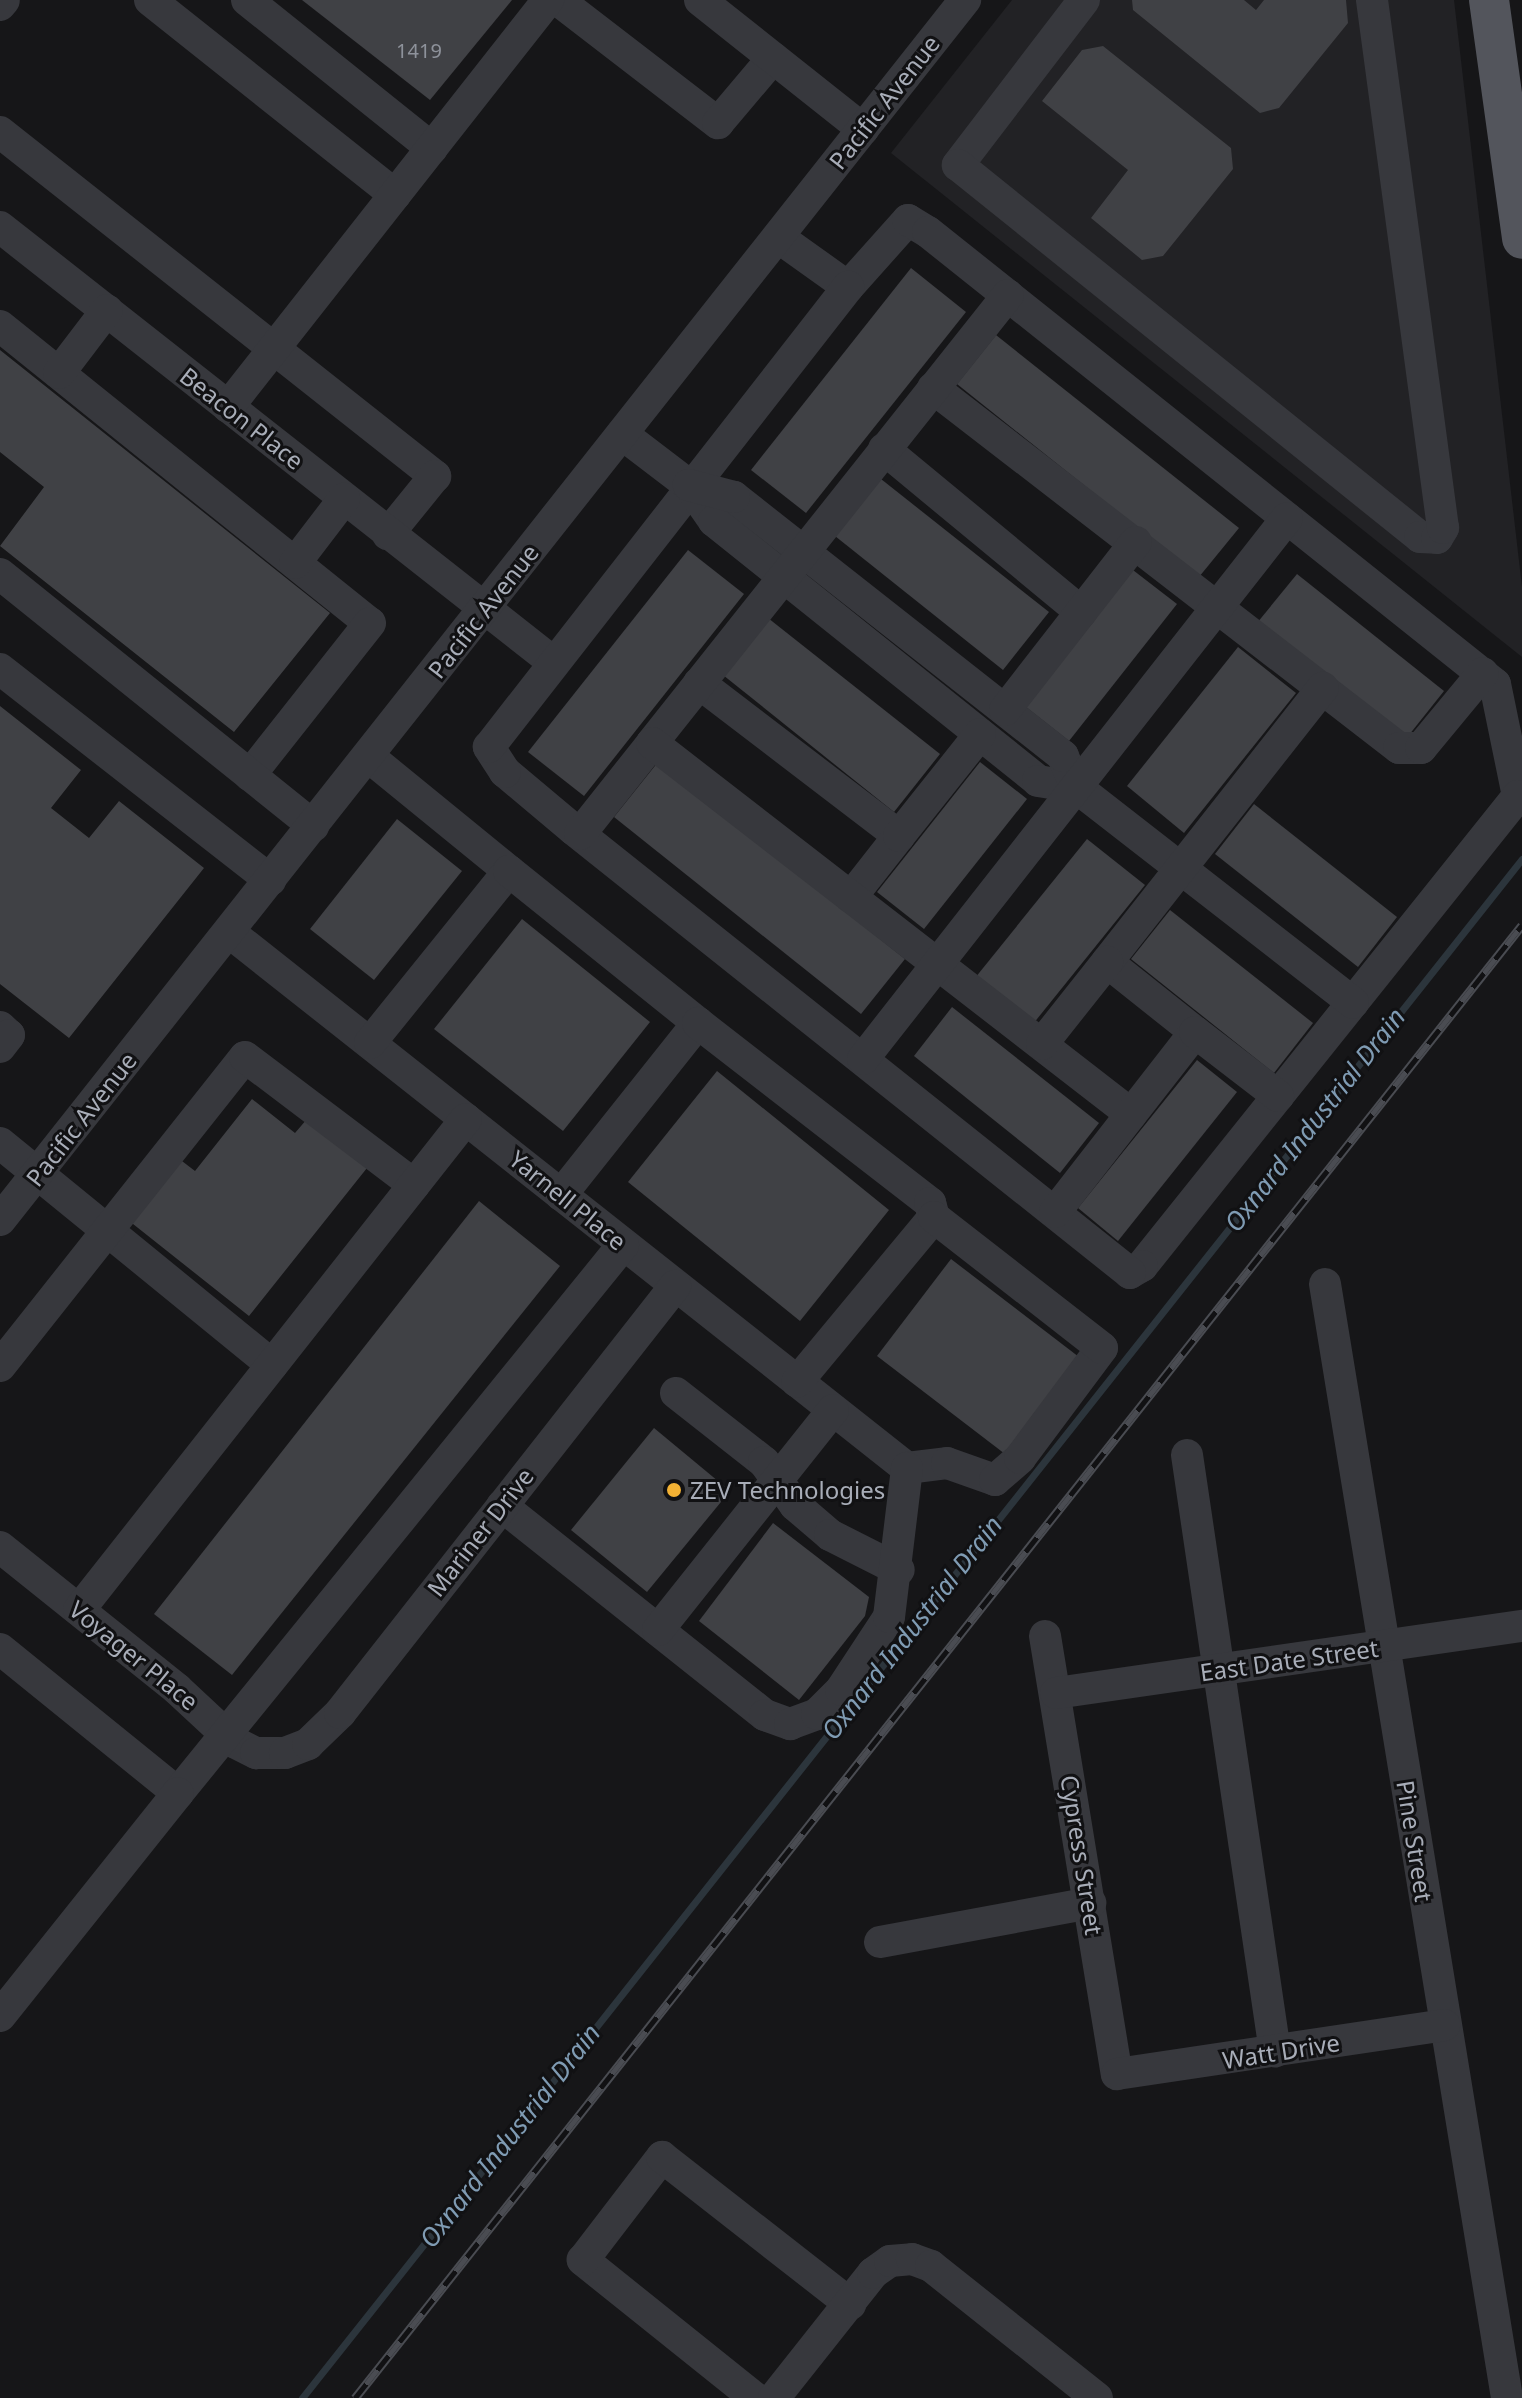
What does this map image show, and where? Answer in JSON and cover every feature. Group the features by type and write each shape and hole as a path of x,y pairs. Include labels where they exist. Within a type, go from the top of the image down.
{"main road":[{"path":"1489,0 1522,239"}],"street":[{"path":"0,5 4,0"},
{"path":"150,0 395,195"},
{"path":"247,0 432,148"},
{"path":"228,407 548,0"},
{"path":"558,0 718,123 773,58"},
{"path":"700,0 863,129"},
{"name":"Pacific Avenue","path":"0,1220 965,0"},
{"path":"1084,0 958,165 1420,537 1437,538 1443,528 1372,0"},
{"path":"0,132 435,476 388,534"},
{"path":"908,220 1008,295 1495,684 1518,796 1142,1266 1130,1273 580,834 505,772 489,747 689,485 848,287 908,220"},
{"name":"Beacon Place","path":"0,227 553,662"},
{"path":"778,237 848,287"},
{"path":"580,834 1008,295"},
{"path":"59,373 107,310"},
{"path":"0,326 370,623 250,775"},
{"path":"933,388 1409,751 1421,748 1483,673"},
{"path":"622,434 689,485 714,521 1038,781 1076,787 1353,1003"},
{"path":"884,449 1081,612"},
{"path":"689,485 734,497 1063,756 1076,787"},
{"path":"295,563 344,499"},
{"path":"863,1059 1287,518"},
{"path":"851,897 977,732 1081,612 1136,542"},
{"path":"0,574 313,826"},
{"path":"0,669 270,880"},
{"path":"699,683 899,836"},
{"path":"1042,1044 1323,688"},
{"path":"652,743 1131,1114"},
{"path":"368,756 698,1023 930,1203 934,1217 1102,1348 1020,1458 995,1480 947,1463 907,1468 899,1570 889,1617 874,1644 817,1714 790,1724 765,1715 502,1506"},
{"path":"370,1043 509,871"},
{"name":"Yarnell Place","path":"229,932 907,1468"},
{"path":"1107,962 1278,1096"},
{"path":"561,1195 698,1023"},
{"path":"0,1027 9,1035 0,1047"},
{"path":"1055,1212 1195,1032"},
{"path":"0,1366 245,1057 414,1185"},
{"path":"79,1610 466,1119"},
{"path":"0,1143 105,1232 272,1365"},
{"path":"797,1382 934,1217"},
{"path":"0,2016 623,1245"},
{"name":"Pine Street","path":"1325,1284 1507,2398"},
{"name":"Mariner Drive","path":"270,1754 308,1744 324,1732 675,1286"},
{"path":"676,1393 764,1462 776,1482 830,1535 899,1570"},
{"path":"658,1630 833,1410"},
{"path":"1187,1455 1222,1670 1275,2052"},
{"name":"Voyager Place","path":"0,1547 226,1736 270,1754"},
{"name":"East Date Street","path":"1056,1693 1522,1626"},
{"name":"Cypress Street","path":"1045,1636 1117,2074"},
{"path":"0,1649 178,1793"},
{"path":"880,1942 1090,1903"},
{"name":"Watt Drive","path":"1117,2074 1444,2025"},
{"path":"755,2398 583,2260 662,2157 850,2304"},
{"path":"774,2398 850,2304 890,2261 921,2261 1097,2398"}],"shaded area":[{"path":"1012,0 1454,0 1522,587 1522,657 891,153"}],"building":[{"path":"302,0 512,0 430,100"},
{"path":"1132,0 1244,0 1256,10 1264,0 1346,0 1348,23 1279,108 1260,113 1133,10"},
{"path":"1103,46 1231,148 1233,169 1163,256 1142,260 1091,218 1128,170 1042,101 1082,50"},
{"path":"911,268 966,312 806,513 751,470"},
{"path":"996,335 1239,528 1199,577 957,384"},
{"path":"0,350 330,613 234,732 0,546 44,487 0,452"},
{"path":"881,479 1049,612 1003,670 835,536"},
{"path":"688,550 744,594 584,796 528,752"},
{"path":"1129,567 1177,604 1069,741 1022,704"},
{"path":"1297,574 1444,691 1405,740 1257,623"},
{"path":"768,618 940,754 894,812 723,675"},
{"path":"1238,647 1296,693 1184,833 1127,786"},
{"path":"0,706 81,770 51,808 89,838 119,801 204,868 69,1038 0,984"},
{"path":"658,762 905,959 861,1014 614,817"},
{"path":"980,762 1027,799 924,929 877,892"},
{"path":"1254,804 1397,917 1358,967 1215,854"},
{"path":"397,819 462,871 374,980 310,929"},
{"path":"1087,839 1145,885 1033,1024 975,978"},
{"path":"1170,910 1313,1023 1274,1073 1131,959"},
{"path":"522,919 650,1022 563,1131 434,1029"},
{"path":"952,1007 1099,1123 1060,1173 914,1056"},
{"path":"1197,1060 1237,1092 1118,1241 1078,1208"},
{"path":"717,1071 889,1210 800,1321 628,1182"},
{"path":"252,1099 295,1133 307,1119 367,1168 249,1316 128,1220 178,1158 195,1171"},
{"path":"479,1201 560,1266 232,1675 154,1614"},
{"path":"951,1259 1079,1357 1005,1454 877,1356"},
{"path":"654,1428 730,1491 647,1592 571,1530"},
{"path":"773,1523 869,1597 865,1616 799,1700 699,1621"}],"waterway":[{"name":"Oxnard Industrial Drain","path":"302,2398 1522,859"}],"railway":[{"path":"355,2398 1522,925"}],"place":[{"name":"ZEV Technologies","path":"674,1490"}]}
